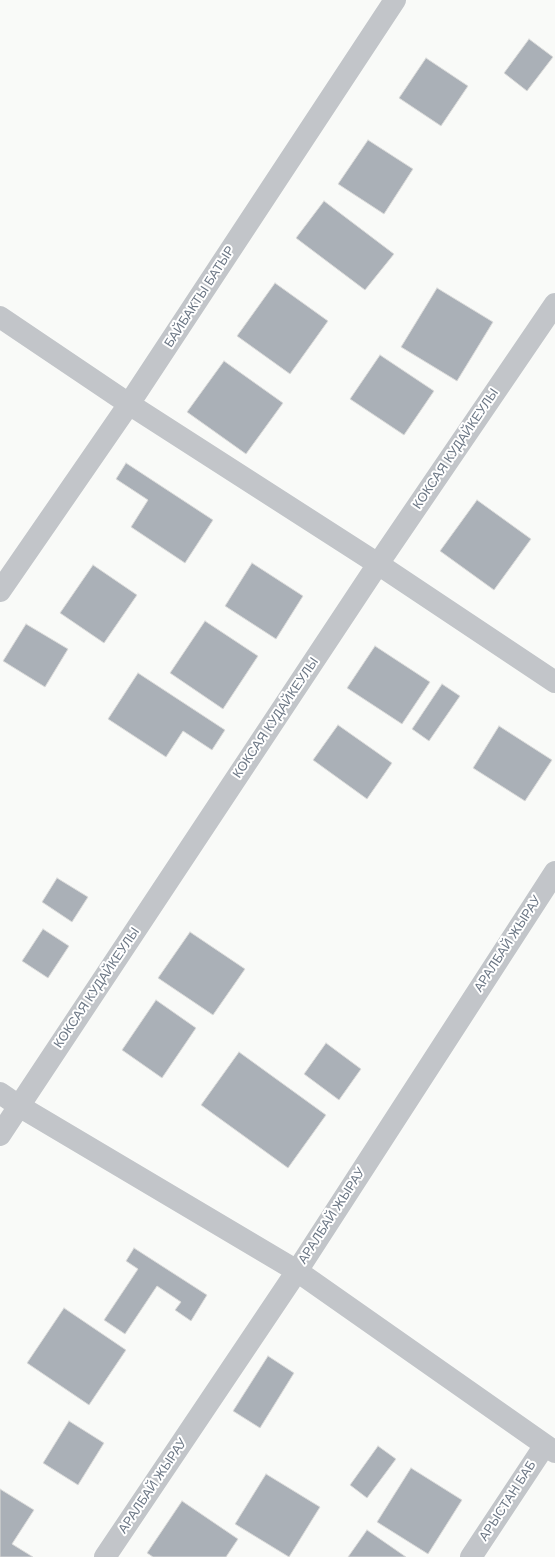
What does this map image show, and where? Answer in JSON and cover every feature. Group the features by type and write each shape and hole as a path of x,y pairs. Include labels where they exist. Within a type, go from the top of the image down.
{"street":[{"name":"БАЙБАКТЫ БАТЫР","path":"0,591 129,404 395,0"},
{"name":"КОКСАЯ КУДАЙКЕУЛЫ","path":"0,1135 378,564 555,304"},
{"path":"0,317 129,404 378,564 555,682"},
{"name":"АРАЛБАЙ ЖЫРАУ","path":"105,1557 297,1271 555,872"},
{"path":"0,1093 19,1106 297,1271 550,1448"},
{"name":"АРЫСТАН БАБ","path":"471,1557 550,1448"}],"building":[{"path":"529,39 553,57 527,91 504,73"},
{"path":"426,58 468,86 441,126 399,98"},
{"path":"368,140 413,169 384,214 338,184"},
{"path":"324,201 394,254 365,290 296,238"},
{"path":"275,283 328,321 290,374 237,336"},
{"path":"437,288 493,322 457,381 401,347"},
{"path":"380,355 434,391 404,435 350,399"},
{"path":"224,361 283,403 246,454 187,412"},
{"path":"126,463 213,520 185,563 131,527 148,500 116,479"},
{"path":"477,500 531,539 494,590 440,551"},
{"path":"252,563 303,596 276,639 225,606"},
{"path":"93,565 137,595 104,643 60,613"},
{"path":"205,621 258,656 223,709 170,673"},
{"path":"26,624 68,649 45,687 3,661"},
{"path":"375,646 430,682 402,724 347,688"},
{"path":"138,673 225,730 212,750 183,731 166,757 108,719"},
{"path":"442,684 460,696 429,741 412,729"},
{"path":"338,725 392,763 367,799 313,760"},
{"path":"499,726 552,760 525,801 473,768"},
{"path":"57,878 88,897 72,922 42,902"},
{"path":"43,929 69,946 48,978 22,961"},
{"path":"190,932 245,969 213,1015 158,978"},
{"path":"156,1000 196,1028 162,1078 122,1050"},
{"path":"326,1043 361,1069 339,1100 304,1074"},
{"path":"239,1052 326,1115 288,1168 201,1105"},
{"path":"134,1248 207,1295 191,1321 175,1310 181,1302 157,1286 125,1334 104,1320 138,1269 126,1261"},
{"path":"64,1308 126,1350 89,1405 27,1363"},
{"path":"268,1356 294,1373 260,1428 233,1411"},
{"path":"69,1421 104,1443 78,1485 43,1463"},
{"path":"378,1446 396,1459 367,1498 350,1485"},
{"path":"411,1468 462,1500 428,1554 377,1522"},
{"path":"266,1474 320,1507 289,1557 235,1524"},
{"path":"0,1489 34,1510 12,1544 33,1557 0,1557"},
{"path":"182,1501 238,1539 226,1557 153,1557 147,1553"},
{"path":"367,1530 406,1557 348,1557"}]}
